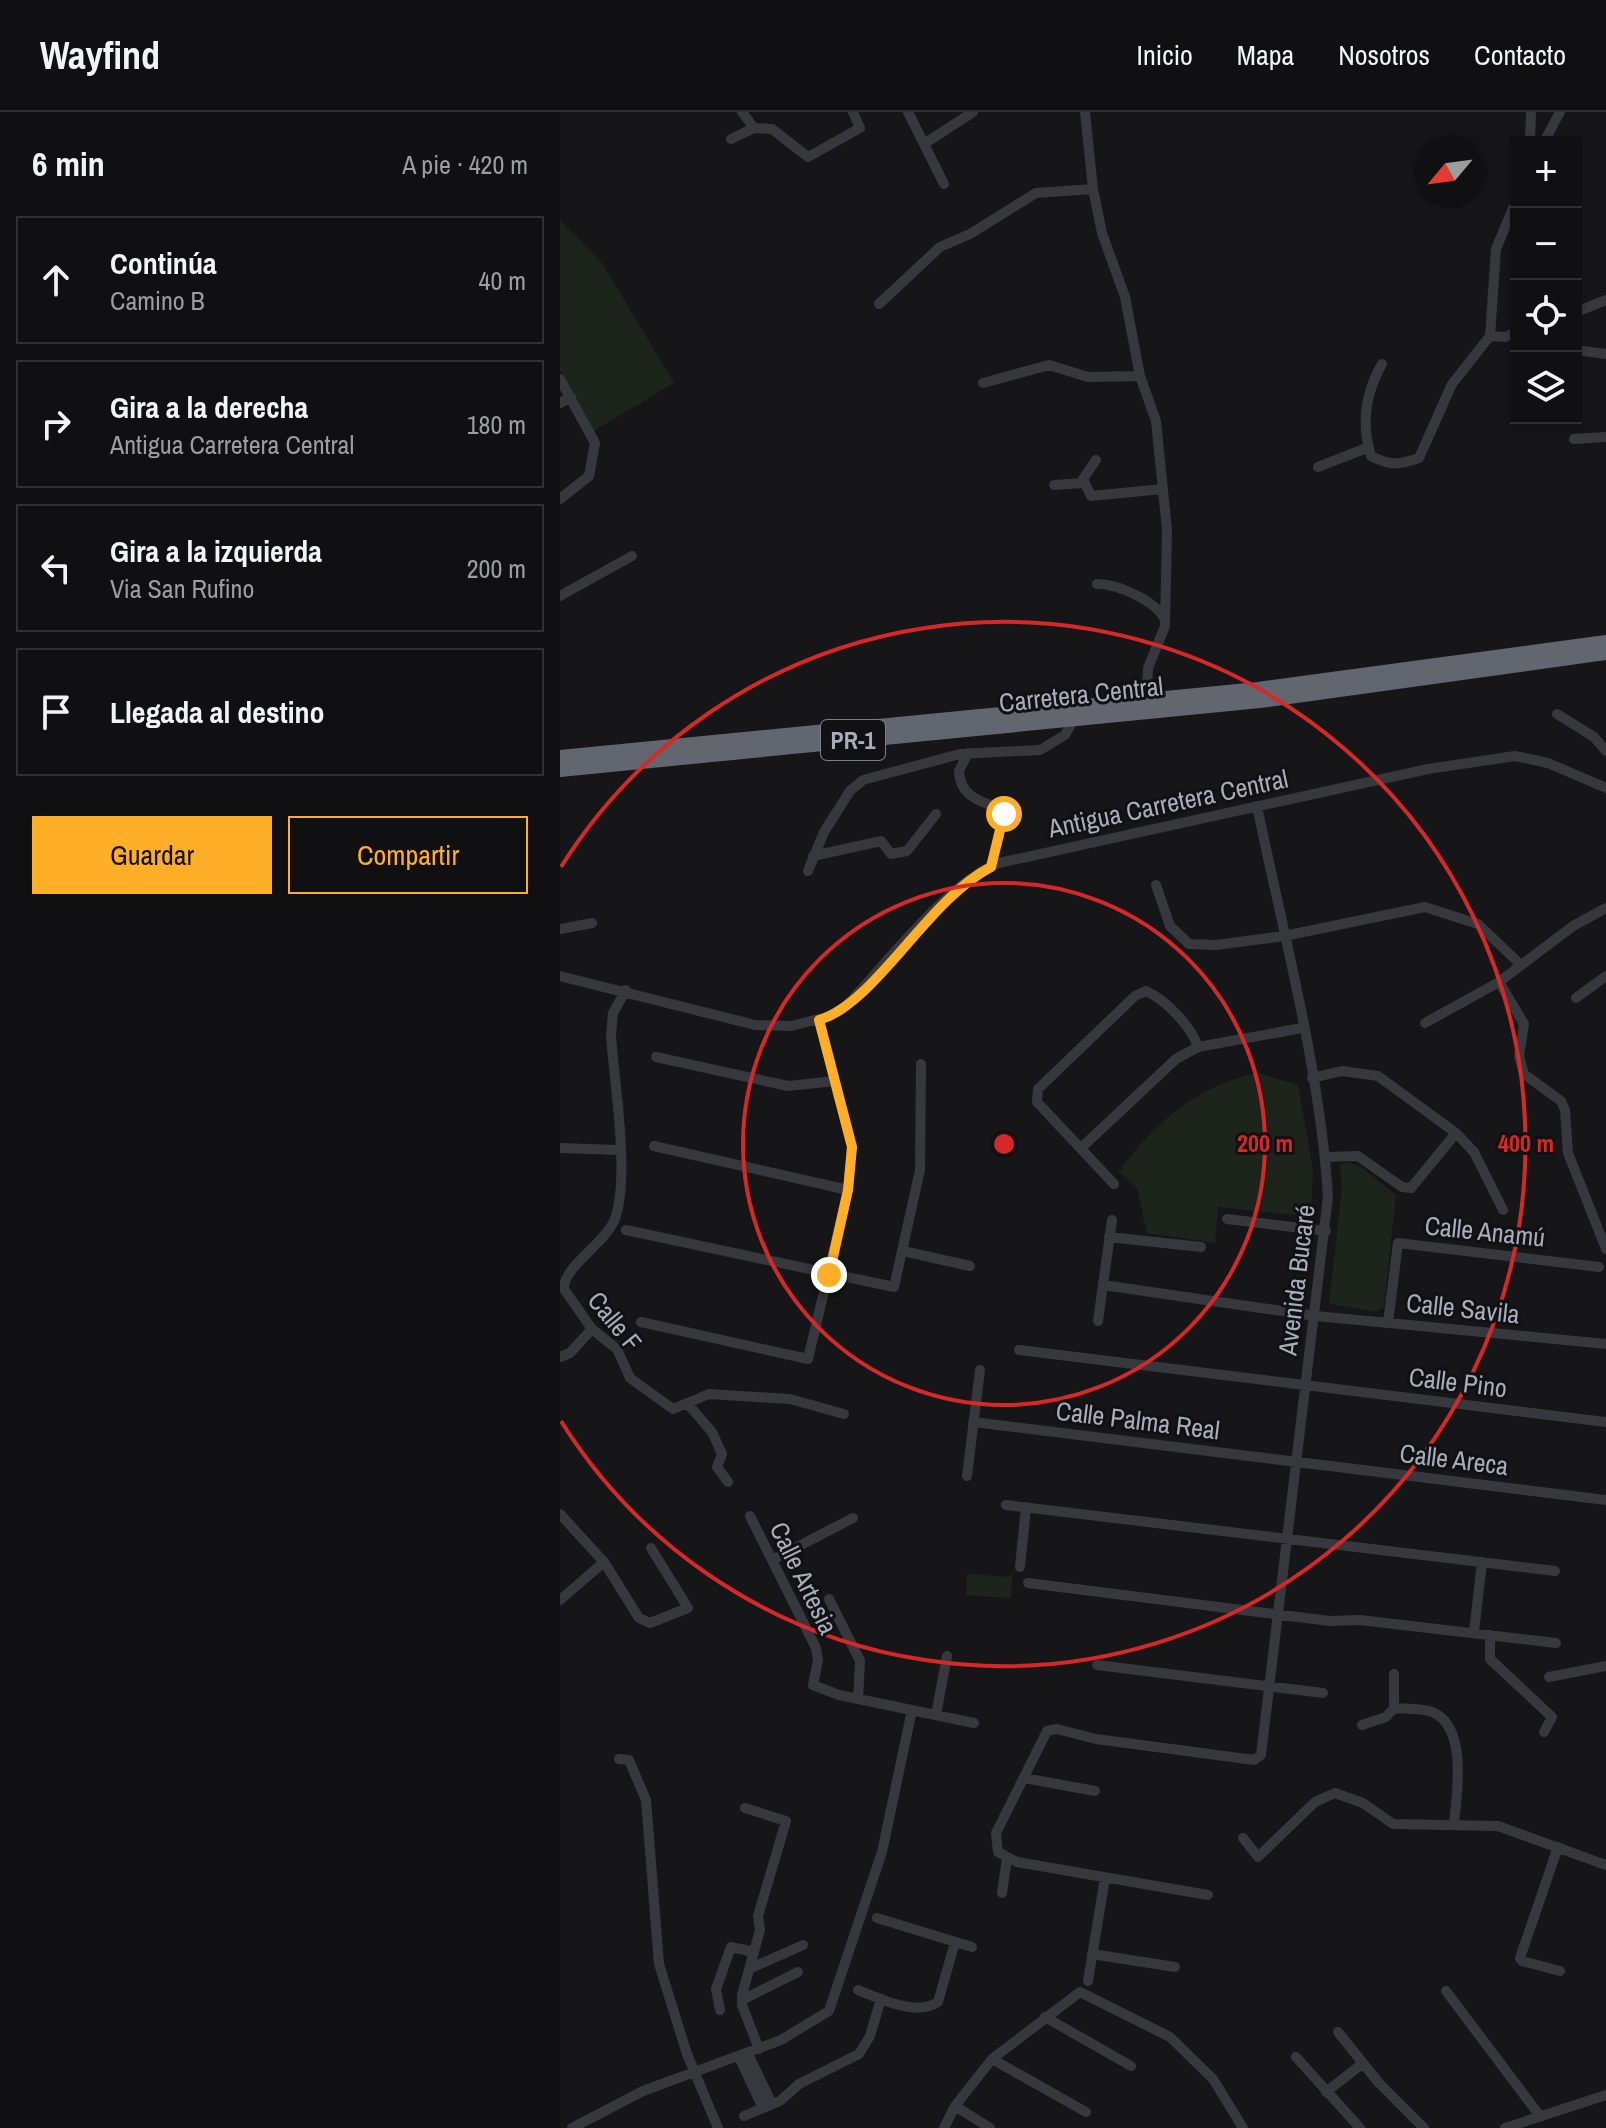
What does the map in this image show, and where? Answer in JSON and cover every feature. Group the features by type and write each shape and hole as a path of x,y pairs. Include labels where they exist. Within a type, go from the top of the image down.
{"highway":[{"name":"Carretera Central","path":"563,764 1074,719 1146,706 1606,642"},
{"name":"Carretera Central","path":"563,764 1389,685 1606,653"}],"street":[{"path":"742,112 754,128"},
{"path":"731,139 754,128 772,129 808,157 860,128 853,112"},
{"path":"908,112 944,184"},
{"path":"924,144 973,112"},
{"path":"1085,112 1093,189 1102,233 1125,297 1140,376 1156,421 1163,489 1167,530 1166,621 1148,668 1146,706"},
{"path":"1530,136 1531,112"},
{"path":"1547,136 1560,112"},
{"path":"879,304 940,247 970,234 1036,193 1093,189"},
{"path":"1382,364 1367,395 1371,456 1386,464 1419,458 1452,384 1490,336 1496,249 1513,208"},
{"path":"1582,310 1606,300"},
{"path":"1490,336 1510,335"},
{"path":"1582,351 1606,354"},
{"path":"983,383 1049,365 1088,377 1140,376"},
{"path":"560,379 595,443 589,476 560,499"},
{"path":"560,403 571,397"},
{"path":"1574,439 1606,437"},
{"path":"1318,467 1369,447"},
{"path":"1083,483 1096,460"},
{"path":"1083,483 1091,496 1163,489"},
{"path":"1054,485 1083,483"},
{"path":"560,596 632,556"},
{"path":"1097,584 1113,584 1160,610 1166,621"},
{"path":"1557,714 1594,737 1606,751"},
{"path":"808,871 813,856 850,791 863,780 968,753 1040,750 1065,735 1074,719"},
{"path":"968,753 959,771 966,791 978,802 1002,809 1004,814 991,867"},
{"name":"Antigua Carretera Central","path":"560,976 626,990 755,1025 791,1026 819,1020 844,1008 949,895 991,867 1428,769 1515,756 1548,763 1606,788"},
{"name":"Avenida Bucaré","path":"1024,1778 1047,1731 1057,1729 1096,1739 1254,1760 1261,1755 1326,1231 1326,1157 1257,806"},
{"path":"813,856 881,841 891,854 907,851 936,814"},
{"path":"1156,885 1170,926 1189,944 1216,945 1284,936 1425,907 1478,924 1521,965"},
{"path":"1425,1023 1499,982 1573,926 1606,908"},
{"path":"560,929 592,923"},
{"path":"1576,998 1606,976"},
{"path":"1499,982 1524,1024 1519,1056 1524,1074 1561,1101 1565,1110 1568,1153 1601,1219 1606,1249"},
{"name":"Calle F","path":"626,990 613,1013 611,1035 622,1178 614,1220 599,1245 570,1271 563,1285 592,1329 617,1349 630,1378 673,1409 709,1394 777,1398 844,1414"},
{"path":"1114,1184 1037,1102 1038,1089 1135,996 1146,991 1158,997 1194,1036 1198,1047"},
{"path":"641,1322 808,1359 848,1190 852,1147 819,1020"},
{"path":"1081,1148 1176,1059 1198,1047 1302,1028"},
{"path":"656,1057 788,1086 835,1081"},
{"path":"626,1230 894,1287 920,1170 921,1064"},
{"path":"1312,1078 1342,1071 1378,1076 1456,1133 1474,1152 1503,1210"},
{"path":"1326,1157 1358,1156 1402,1187 1411,1188 1456,1133"},
{"path":"654,1146 848,1190"},
{"path":"560,1148 619,1150"},
{"path":"1227,1219 1326,1231"},
{"path":"1098,1321 1112,1220"},
{"path":"1109,1237 1201,1247"},
{"name":"Calle Anamú","path":"1388,1323 1398,1243 1599,1267"},
{"path":"903,1251 970,1266"},
{"name":"Calle Savila","path":"1103,1285 1316,1316 1606,1344"},
{"path":"560,1357 570,1353 592,1329"},
{"name":"Calle Pino","path":"1019,1350 1606,1422"},
{"path":"967,1476 980,1370"},
{"path":"687,1403 715,1438 722,1454 717,1467 728,1482"},
{"name":"Calle Palma Real","path":"973,1422 1297,1462"},
{"name":"Calle Areca","path":"1297,1462 1606,1500"},
{"path":"1006,1505 1555,1571"},
{"path":"1020,1567 1026,1507"},
{"path":"560,1514 604,1562 639,1618 650,1623 688,1608 651,1548"},
{"name":"Calle Artesia","path":"750,1516 816,1648 818,1660 813,1685 858,1699 974,1723"},
{"path":"772,1560 853,1518"},
{"path":"560,1600 604,1562"},
{"path":"1474,1632 1482,1562"},
{"path":"1028,1583 1278,1615 1474,1632 1556,1643"},
{"path":"829,1599 860,1661 858,1699"},
{"path":"1490,1635 1490,1659 1552,1717 1544,1732"},
{"path":"936,1715 947,1656"},
{"path":"1097,1665 1323,1693"},
{"path":"1549,1677 1606,1666"},
{"path":"1362,1725 1386,1717 1394,1708 1394,1674"},
{"path":"1394,1708 1431,1711 1448,1728 1459,1768 1454,1823"},
{"path":"572,2128 643,2091 759,2049 822,2018 832,2005 882,1852 912,1710"},
{"path":"619,1759 629,1760 646,1800 659,1964 694,2075 718,2128"},
{"path":"1095,1791 1024,1778 996,1833 997,1850 1004,1857 1208,1895"},
{"path":"1243,1838 1258,1857 1315,1802 1335,1793 1363,1803 1393,1824 1419,1827 1454,1823 1498,1826 1606,1865"},
{"path":"745,1808 786,1821 758,1916 760,1930 742,2000 759,2049"},
{"path":"1558,1847 1520,1958 1560,1971"},
{"path":"1002,1893 1004,1857"},
{"path":"1088,1981 1105,1878"},
{"path":"877,1918 972,1947"},
{"path":"858,1990 920,2009 938,2002 955,1942"},
{"path":"749,1969 803,1945"},
{"path":"720,2010 716,1989 731,1947 754,1952"},
{"path":"1092,1954 1175,1967"},
{"path":"742,2000 798,1972"},
{"path":"1446,1991 1540,2116"},
{"path":"944,2128 955,2106 992,2059 1075,1994 1083,1992 1170,2037 1213,2079 1243,2128"},
{"path":"744,2116 768,2106 799,2084 859,2054 870,2036 881,1999"},
{"path":"1045,2017 1131,2066"},
{"path":"1338,2032 1362,2064 1424,2128"},
{"path":"744,2055 768,2106"},
{"path":"1296,2057 1360,2128"},
{"path":"992,2059 1086,2112"},
{"path":"1326,2092 1362,2064"},
{"path":"1505,2128 1606,2095"},
{"path":"955,2106 990,2128"}],"shaded area":[{"path":"560,220 602,263 674,383 592,432 560,371"},
{"path":"1258,1073 1298,1085 1313,1170 1311,1213 1305,1216 1218,1207 1215,1243 1147,1233 1137,1188 1119,1172 1146,1138 1179,1109 1216,1086"},
{"path":"1348,1162 1361,1167 1396,1195 1384,1307 1376,1312 1329,1304 1342,1189 1340,1165"},
{"path":"967,1574 1012,1577 1011,1598 966,1595"}],"route":[{"path":"829,1275 848,1190 852,1147 819,1020 844,1008 949,895 972,876 991,867 1004,814"}]}
